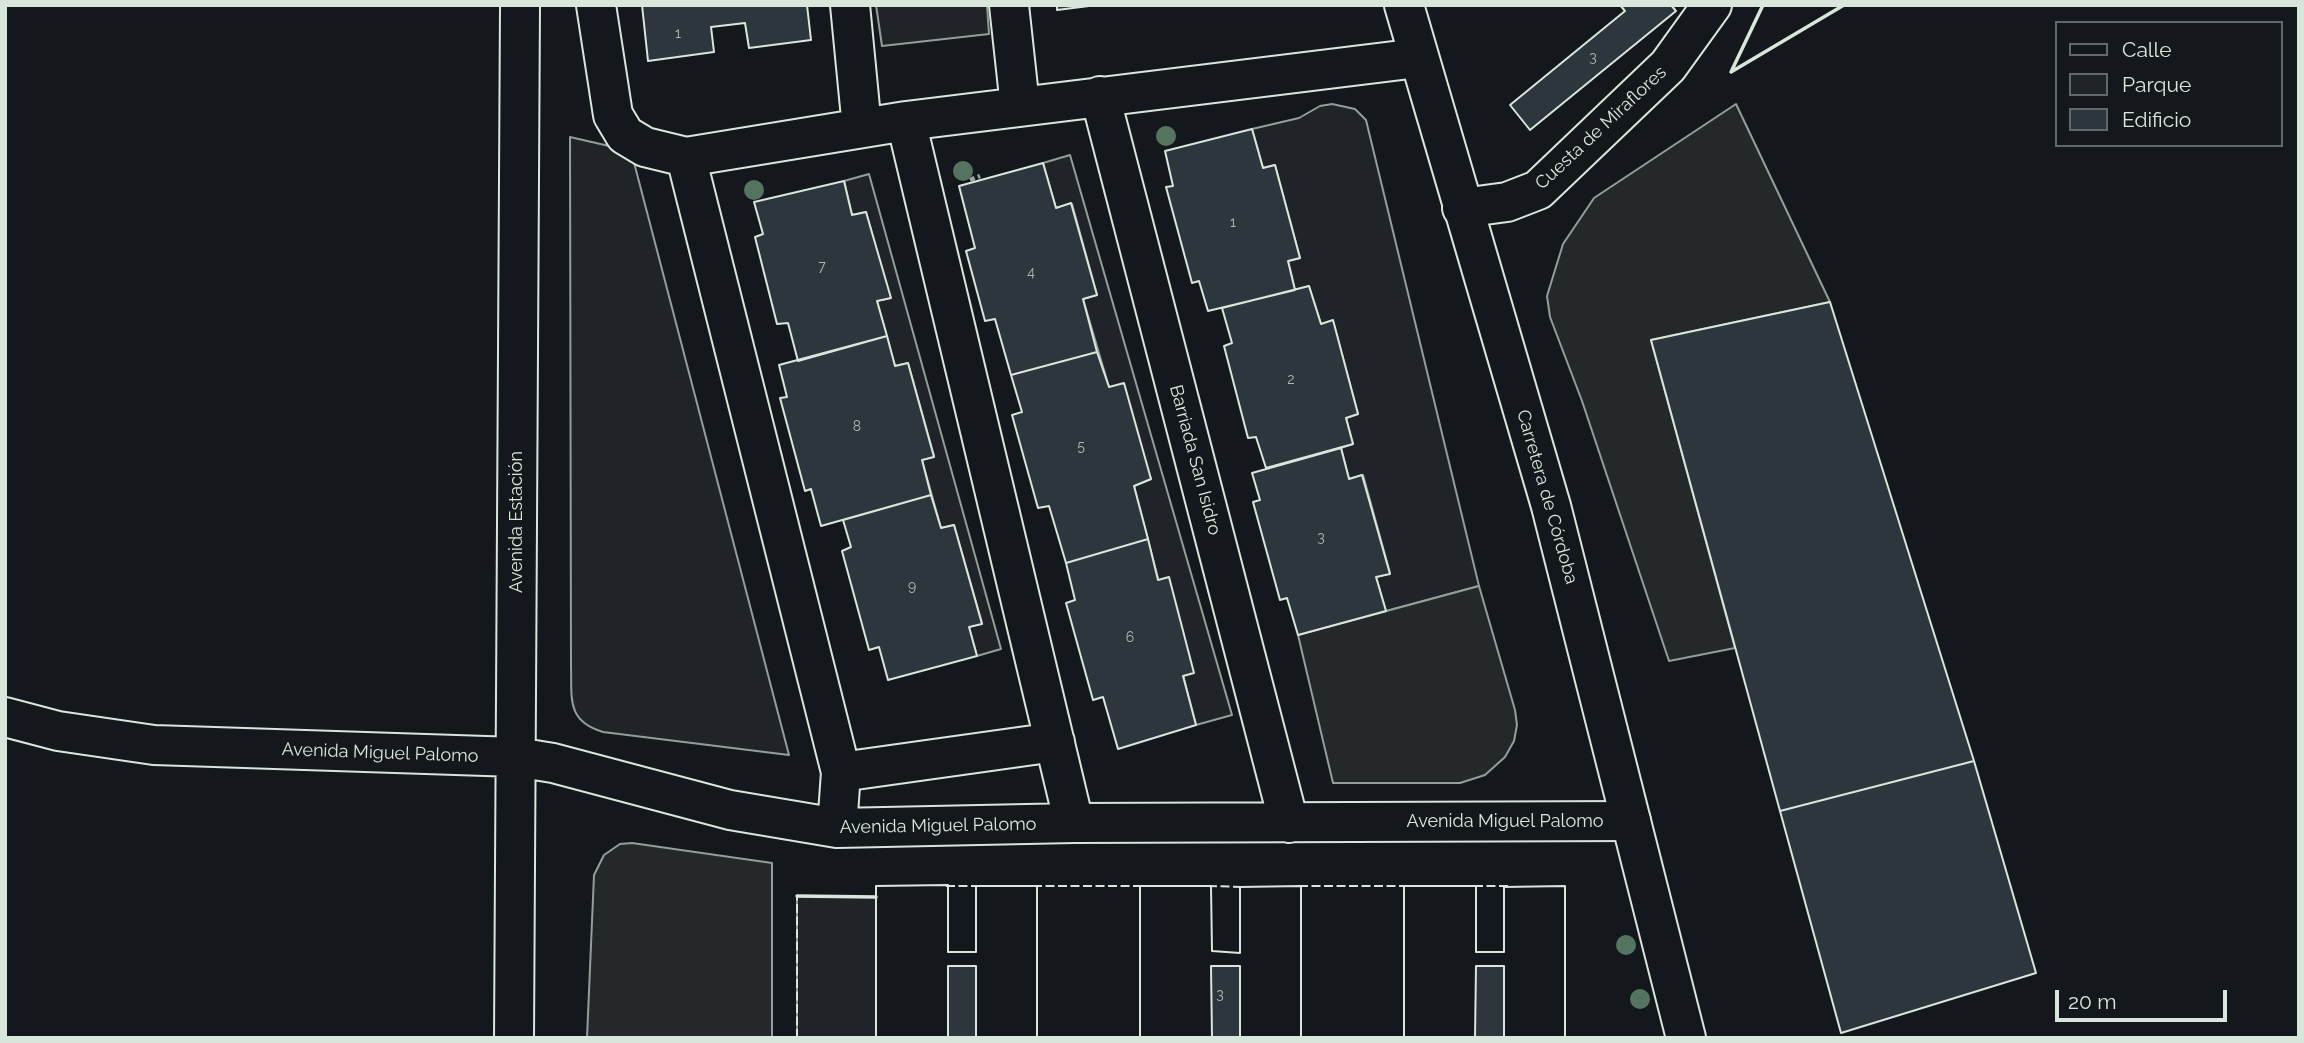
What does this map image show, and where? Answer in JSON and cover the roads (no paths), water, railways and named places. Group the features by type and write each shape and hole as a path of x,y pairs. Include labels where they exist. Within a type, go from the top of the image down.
{"street":[{"name":"Avenida Estación","path":"514,1038 520,5"},
{"path":"596,5 613,115 625,135 645,147 686,157 906,121 1418,58"},
{"path":"850,5 862,128"},
{"path":"1009,5 1020,106"},
{"name":"Carretera de Córdoba","path":"1404,5 1551,506 1686,1038"},
{"name":"Cuesta de Miraflores","path":"1462,208 1507,202 1538,190 1668,66 1712,5"},
{"name":"Barriada San Isidro","path":"1100,96 1289,823"},
{"path":"906,121 1074,823"},
{"path":"686,157 841,772 837,828"},
{"name":"Avenida Miguel Palomo","path":"5,717 58,732 153,745 516,757 553,762 730,810 837,828 1074,823 1631,821"},
{"path":"841,772 1055,741"}]}
